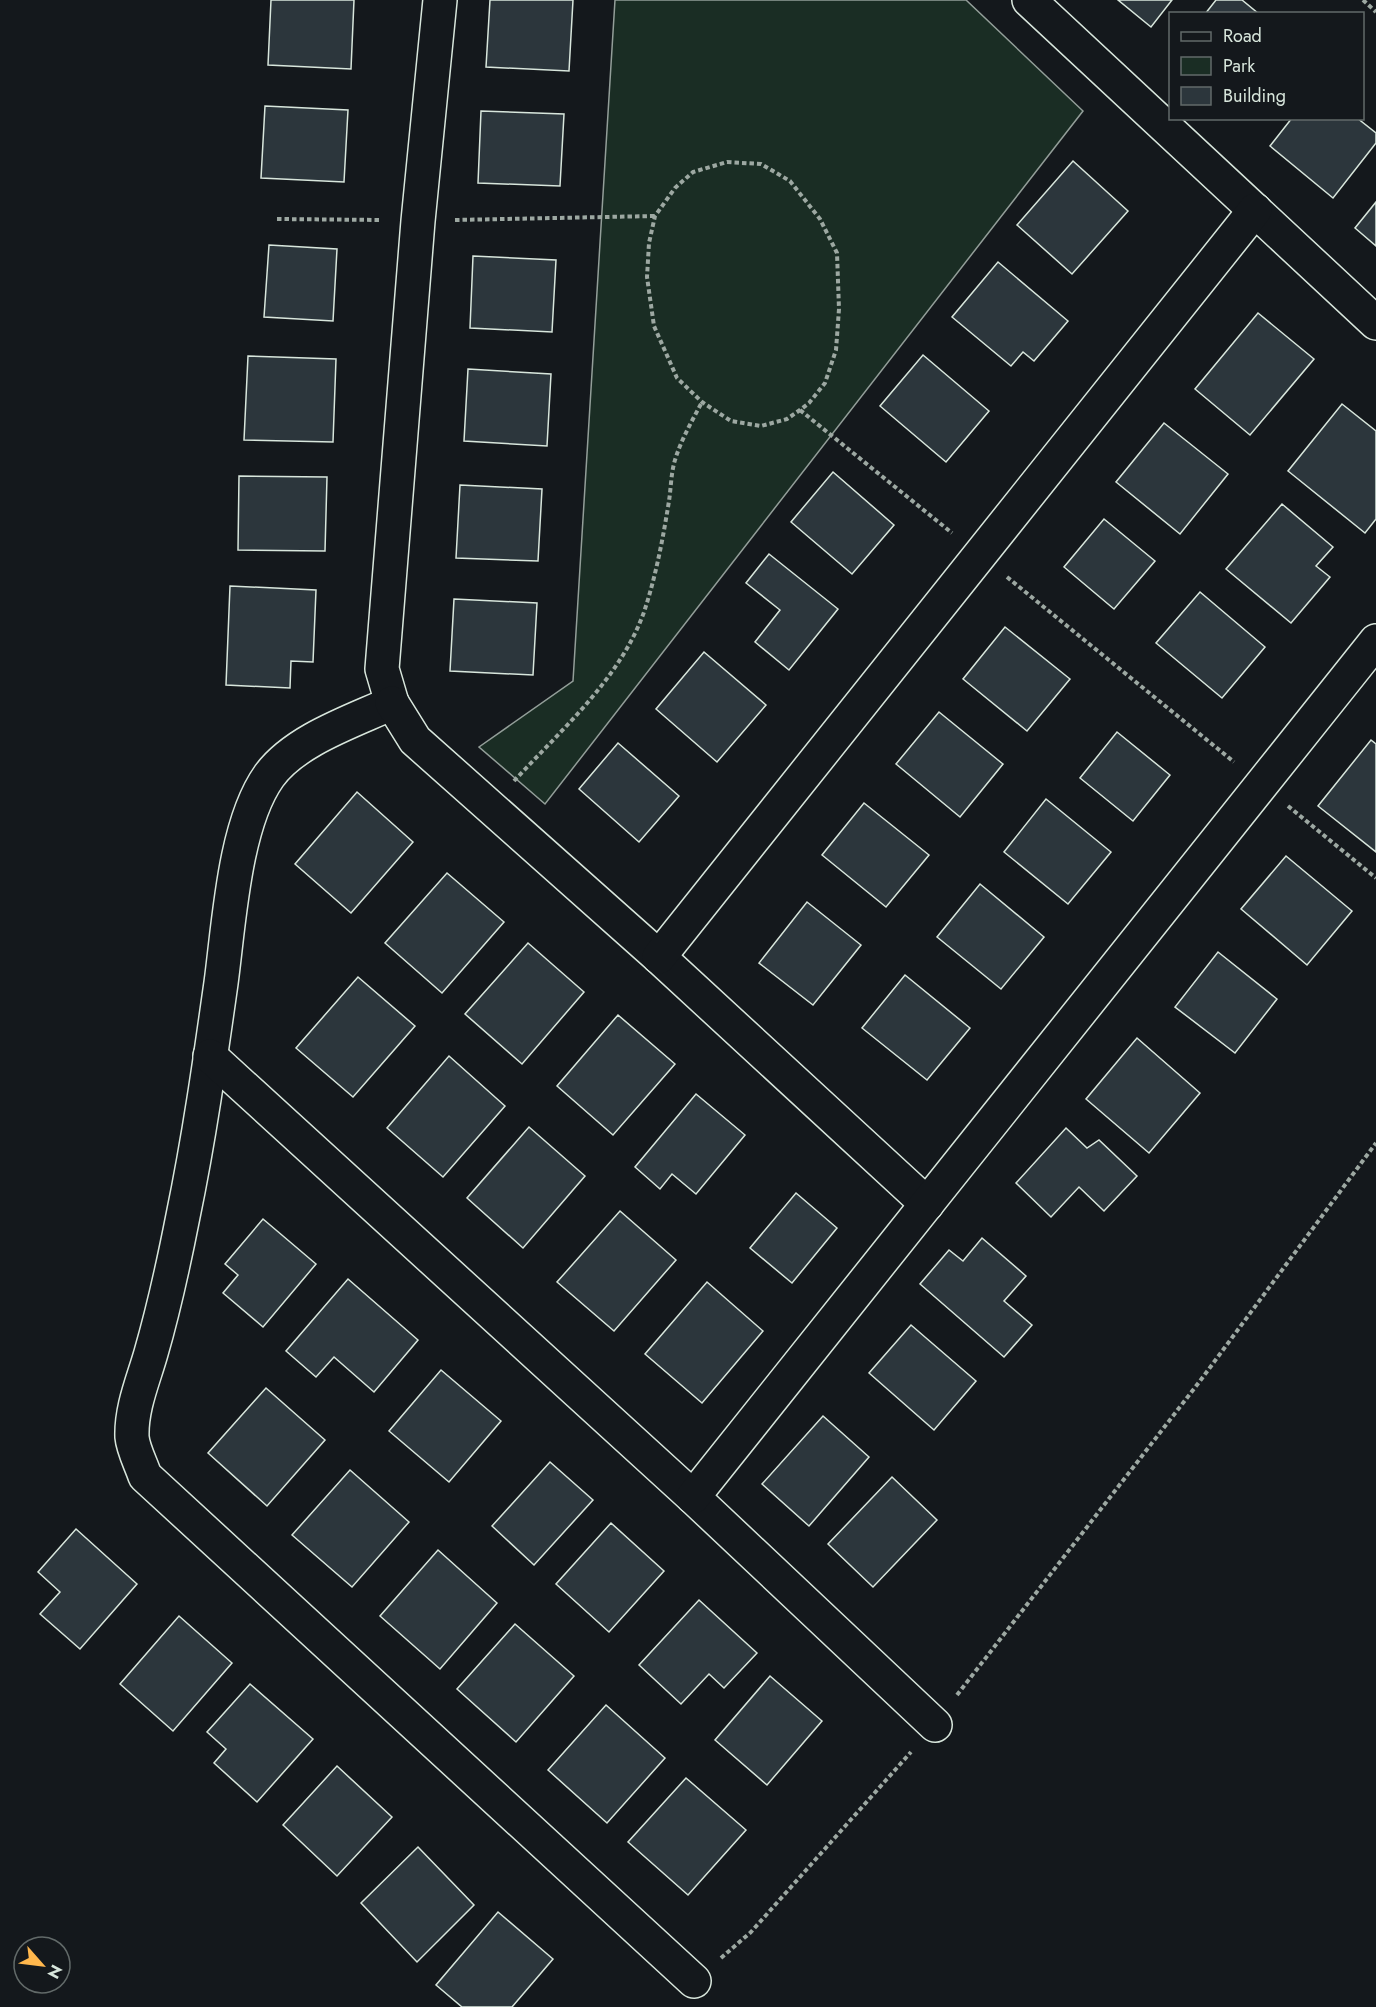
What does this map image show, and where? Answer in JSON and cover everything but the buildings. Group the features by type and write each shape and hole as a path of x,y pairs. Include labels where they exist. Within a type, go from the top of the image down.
{"street":[{"path":"440,0 418,221 382,669 392,703 415,740 659,957 927,1204"},
{"path":"1029,0 1376,323"},
{"path":"659,957 1255,210"},
{"path":"693,1497 1376,641"},
{"path":"392,703 291,753 269,776 250,812 237,864 210,1056 184,1214 151,1355 136,1399 132,1438 145,1476 694,1981"},
{"path":"210,1056 693,1497 935,1725"}],"path":[{"path":"1363,0 1376,12"},
{"path":"727,162 761,164 790,182 820,219 837,253 839,309 836,350 825,383 809,403 787,419 761,426 732,421 702,402 677,378 654,326 647,277 649,243 655,216 675,188 693,172 727,162"},
{"path":"277,219 418,221 655,216"},
{"path":"491,807 600,690 624,654 643,614 653,580 674,462 684,436 702,402"},
{"path":"800,410 1376,878"},
{"path":"694,1981 751,1932 935,1725 1200,1381 1376,1143"}],"green space":[{"path":"615,0 966,0 1083,111 545,804 479,747 573,681"}]}
